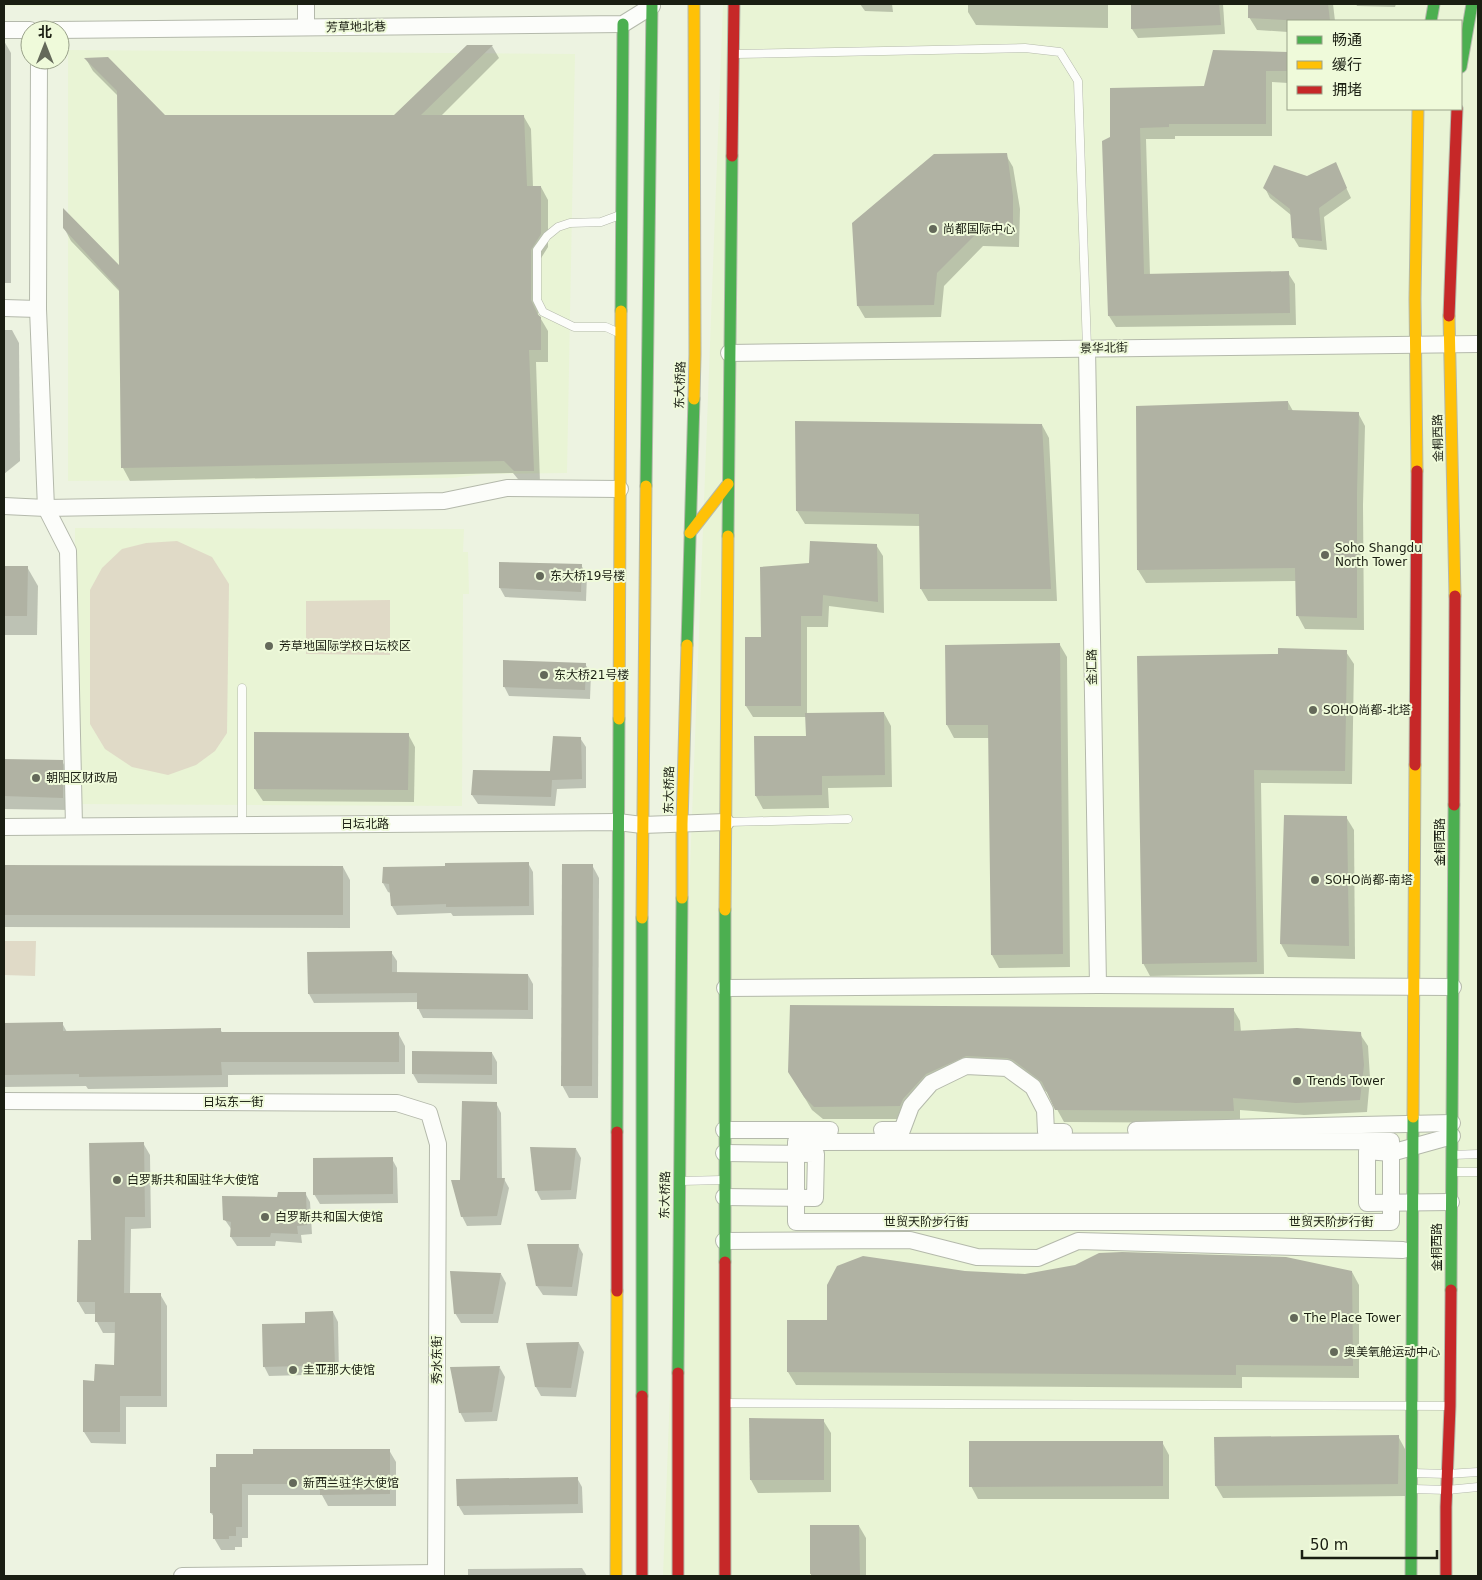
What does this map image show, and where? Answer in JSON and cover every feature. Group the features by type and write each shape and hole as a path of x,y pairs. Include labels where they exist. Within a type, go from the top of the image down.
{"main road":[{"name":"东大桥路","path":"678,1576 682,824 695,354 694,4"},
{"path":"725,1576 724,1130 729,353 734,4"},
{"path":"1431,20 1434,4"},
{"path":"1462,61 1472,4"},
{"name":"东大桥路","path":"642,1576 642,825 652,5"},
{"path":"616,1576 623,24"},
{"name":"金桐西路","path":"1411,1576 1417,415 1415,299 1418,110"},
{"name":"金桐西路","path":"1446,1576 1450,1406 1455,613 1449,301 1457,110"},
{"path":"690,533 728,484"}],"street":[{"path":"306,4 306,28"},
{"path":"623,24 652,5"},
{"name":"芳草地北巷","path":"70,30 623,24"},
{"path":"4,30 20,30"},
{"path":"39,70 38,309 46,508 68,551 74,826"},
{"path":"4,308 38,309"},
{"name":"景华北街","path":"729,353 1478,344"},
{"name":"金汇路","path":"1087,348 1098,985"},
{"path":"4,506 46,508 444,501 507,488 620,489"},
{"name":"日坛北路","path":"4,826 618,822 642,825 726,822"},
{"path":"725,988 1098,985 1453,987"},
{"path":"724,1130 902,1130 911,1106 931,1083 966,1066 1007,1068 1033,1087 1045,1110 1046,1132 1413,1124 1452,1130"},
{"name":"日坛东一街","path":"4,1101 397,1103 429,1114 438,1144"},
{"path":"1451,1202 1367,1203 1367,1151 1391,1153 1413,1147 1452,1130"},
{"path":"724,1153 796,1153 796,1142 1391,1141 1391,1153"},
{"name":"秀水东街","path":"436,1575 438,1144"},
{"name":"世贸天阶步行街","path":"796,1153 796,1222 1391,1222 1391,1153"},
{"path":"724,1197 796,1198"},
{"path":"724,1241 910,1240 977,1257 1038,1258 1078,1241 1403,1250"},
{"path":"182,1576 436,1575"}],"lane":[{"path":"734,54 1025,48 1060,52 1078,81 1087,348"},
{"path":"621,215 601,222 570,223 558,227 547,236 537,250 537,300 543,312 574,327 606,327 621,334"},
{"path":"242,688 242,825"},
{"path":"726,822 848,819"},
{"path":"1452,1155 1478,1154"},
{"path":"1452,1172 1478,1172"},
{"path":"679,1181 724,1180"},
{"path":"724,1403 1450,1406"},
{"path":"1412,1473 1448,1474 1478,1472"},
{"path":"1412,1489 1447,1490 1478,1487"}],"shaded area":[{"path":"4,4 300,4 300,6 4,6"},
{"path":"723,4 1478,4 1478,1576 663,1576"},
{"path":"70,50 575,54 567,473 483,474 453,478 68,481 68,70 70,70"},
{"name":"芳草地国际学校日坛校区","path":"75,528 464,529 463,552 468,552 469,594 463,594 462,806 74,804"},
{"path":"177,541 212,557 229,584 227,733 215,751 196,765 168,775 132,767 105,749 90,724 90,590 102,568 122,549 146,543"},
{"path":"390,600 390,655 306,654 306,601"},
{"path":"4,941 36,941 35,976 4,975"}],"building":[{"path":"1131,4 1219,4 1221,25 1131,29"},
{"path":"1248,4 1328,4 1330,20 1287,20 1248,18"},
{"path":"467,45 493,45 421,115 524,115 527,186 541,186 541,234 531,250 531,300 538,315 541,317 541,350 529,350 534,471 514,471 504,461 121,468 119,289 63,228 63,208 119,265 117,91 84,58 108,57 165,115 394,115"},
{"path":"1213,50 1287,52 1287,71 1266,71 1266,124 1169,124 1169,127 1140,128 1144,274 1289,271 1290,313 1108,316 1102,141 1110,137 1110,88 1204,86"},
{"name":"尚都国际中心","path":"1007,153 1013,196 1013,235 976,234 937,273 934,305 857,306 852,223 934,154"},
{"path":"1336,162 1347,188 1319,208 1322,241 1292,238 1290,209 1263,188 1274,165 1307,176"},
{"path":"1288,401 1288,410 1359,412 1357,618 1296,616 1295,568 1137,570 1136,406"},
{"path":"795,421 1042,424 1051,589 920,589 919,514 796,511"},
{"path":"810,541 877,544 878,602 823,595 822,616 801,616 801,706 745,706 745,637 761,637 760,567 809,563"},
{"name":"东大桥19号楼","path":"499,562 582,564 581,592 499,588"},
{"path":"4,566 28,566 27,616 4,616"},
{"path":"1060,643 1063,954 991,955 988,725 946,725 945,645"},
{"path":"1278,648 1347,650 1345,771 1254,770 1257,962 1142,964 1137,656 1278,654"},
{"name":"东大桥21号楼","path":"503,660 586,663 585,690 503,687"},
{"path":"884,712 885,775 822,776 822,795 755,796 754,736 806,736 805,713"},
{"path":"254,732 409,733 408,790 254,789"},
{"path":"553,736 581,737 582,779 552,780 551,797 471,795 473,770 550,771"},
{"name":"朝阳区财政局","path":"4,759 63,760 63,798 4,796"},
{"name":"SOHO尚都-南塔","path":"1284,815 1347,816 1349,946 1280,944"},
{"path":"529,862 529,906 446,907 446,904 391,906 389,884 382,883 383,867 445,866 445,863"},
{"path":"562,864 593,864 592,1086 561,1086"},
{"path":"4,865 343,866 343,915 4,915"},
{"path":"392,951 392,972 528,974 528,1010 417,1009 417,993 308,994 307,952"},
{"path":"790,1005 1234,1008 1234,1031 1297,1028 1361,1032 1364,1065 1360,1100 1296,1103 1233,1098 1234,1111 1055,1110 1042,1082 1013,1060 966,1056 926,1074 903,1099 900,1106 814,1107 804,1097 788,1072"},
{"path":"63,1022 63,1031 221,1028 221,1032 399,1032 399,1062 221,1062 222,1075 79,1077 79,1074 4,1075 4,1023"},
{"path":"412,1051 492,1052 492,1075 412,1074"},
{"path":"462,1101 497,1102 497,1178 505,1178 497,1216 461,1217 451,1180 460,1180"},
{"path":"144,1142 145,1217 125,1217 124,1293 161,1293 161,1396 120,1396 120,1432 83,1432 83,1380 94,1381 95,1364 114,1365 115,1322 95,1322 95,1302 77,1302 78,1240 91,1240 89,1143"},
{"path":"530,1147 576,1148 571,1190 535,1191"},
{"name":"白罗斯共和国大使馆","path":"393,1157 393,1194 313,1195 313,1158"},
{"name":"白罗斯共和国大使馆","path":"278,1192 306,1192 307,1225 297,1226 298,1234 271,1233 270,1237 230,1237 231,1222 223,1220 222,1196 277,1197"},
{"path":"527,1244 579,1244 572,1287 536,1286"},
{"path":"1099,1253 1286,1257 1352,1271 1353,1366 1236,1365 1236,1375 787,1372 787,1320 827,1320 827,1285 837,1266 863,1256 965,1271 1025,1274 1075,1265"},
{"path":"450,1271 501,1273 493,1314 454,1314"},
{"path":"333,1311 335,1365 263,1367 262,1324 305,1323 305,1312"},
{"path":"579,1342 571,1388 535,1387 526,1343"},
{"path":"500,1366 492,1412 459,1413 450,1367"},
{"path":"749,1418 824,1419 824,1480 750,1480"},
{"path":"1399,1435 1398,1484 1215,1486 1214,1437"},
{"path":"969,1441 1163,1441 1163,1486 969,1487"},
{"path":"253,1449 390,1449 390,1494 320,1495 320,1484 242,1484 242,1527 236,1527 236,1536 229,1536 229,1539 213,1539 213,1513 210,1513 210,1467 216,1467 216,1454 253,1454"},
{"path":"578,1477 578,1504 457,1506 456,1479"},
{"path":"810,1525 859,1525 860,1576 811,1576"}],"traffic: fast":[{"path":"646,486 652,4"},
{"path":"1431,20 1434,4"},
{"path":"1462,61 1472,4"},
{"path":"621,311 623,24"},
{"path":"728,536 732,156"},
{"path":"687,645 694,399"},
{"path":"617,1132 619,719"},
{"path":"1451,1290 1454,805"},
{"path":"678,1373 682,898"},
{"path":"725,910 725,1262"},
{"path":"642,918 642,1396"},
{"path":"1411,1576 1413,1117"}],"traffic: slow":[{"path":"694,4 694,399"},
{"path":"1417,471 1415,299 1418,110"},
{"path":"619,719 621,311"},
{"path":"1449,316 1455,596"},
{"path":"690,533 728,484"},
{"path":"642,918 646,486"},
{"path":"725,910 728,536"},
{"path":"682,898 687,645"},
{"path":"1413,1117 1415,765"},
{"path":"616,1576 617,1291"}],"traffic: jam":[{"path":"732,156 734,4"},
{"path":"1449,316 1457,110"},
{"path":"1415,765 1417,471"},
{"path":"1454,805 1455,596"},
{"path":"617,1132 617,1291"},
{"path":"725,1262 725,1576"},
{"path":"1446,1576 1451,1290"},
{"path":"678,1373 678,1576"},
{"path":"642,1396 642,1576"}],"place":[{"name":"尚都国际中心","path":"933,229"},
{"name":"Soho Shangdu North Tower","path":"1325,555"},
{"name":"东大桥19号楼","path":"540,576"},
{"name":"芳草地国际学校日坛校区","path":"269,646"},
{"name":"东大桥21号楼","path":"544,675"},
{"name":"SOHO尚都-北塔","path":"1313,710"},
{"name":"朝阳区财政局","path":"36,778"},
{"name":"SOHO尚都-南塔","path":"1315,880"},
{"name":"Trends Tower","path":"1297,1081"},
{"name":"白罗斯共和国驻华大使馆","path":"117,1180"},
{"name":"白罗斯共和国大使馆","path":"265,1217"},
{"name":"The Place Tower","path":"1294,1318"},
{"name":"奥美氧舱运动中心","path":"1334,1352"},
{"name":"圭亚那大使馆","path":"293,1370"},
{"name":"新西兰驻华大使馆","path":"293,1483"}]}
